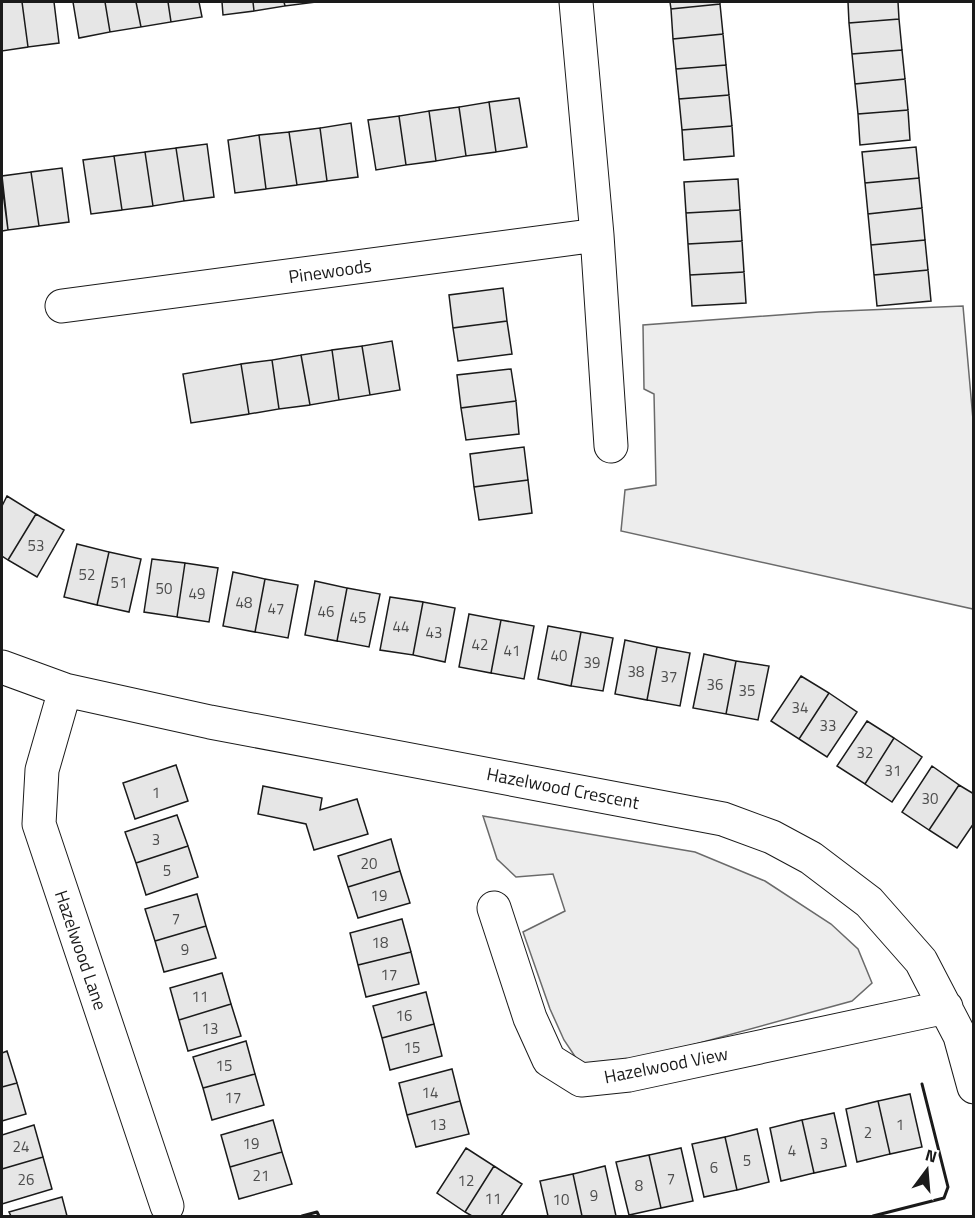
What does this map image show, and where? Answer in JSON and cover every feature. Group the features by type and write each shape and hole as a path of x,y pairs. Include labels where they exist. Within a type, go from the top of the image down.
{"street":[{"path":"576,2 597,235 611,446"},
{"name":"Pinewoods","path":"62,306 597,235"},
{"name":"Hazelwood Crescent","path":"13,671 65,690 210,722 723,819 772,837 812,858 869,902 921,961 960,1036 974,1087"},
{"name":"Hazelwood Lane","path":"65,690 42,770 39,824 167,1206"},
{"name":"Hazelwood View","path":"494,908 530,1017 549,1060 581,1080 629,1075 946,1007"}],"shaded area":[{"path":"963,306 974,431 973,609 621,531 625,490 656,485 654,394 644,389 643,325 819,312"},
{"path":"483,816 695,852 765,881 831,924 858,949 872,983 852,1001 612,1067 584,1070 564,1040 550,1009 523,932 565,911 553,874 516,877 497,859"}],"building":[{"path":"2,2 22,2 28,47 2,51"},
{"path":"22,2 54,2 59,43 28,47"},
{"path":"73,2 105,2 110,32 79,38"},
{"path":"105,2 136,2 141,27 110,32"},
{"path":"136,2 168,2 171,22 141,27"},
{"path":"168,2 199,2 202,17 171,22"},
{"path":"222,2 253,2 254,11 223,15"},
{"path":"253,2 284,2 285,6 254,11"},
{"path":"284,2 316,2 285,6"},
{"path":"670,2 720,2 720,4 671,9"},
{"path":"848,2 898,2 899,19 849,23"},
{"path":"720,4 723,34 673,39 671,9"},
{"path":"899,19 902,50 852,54 849,23"},
{"path":"723,34 726,65 676,69 673,39"},
{"path":"902,50 905,79 855,84 852,54"},
{"path":"726,65 729,95 679,99 676,69"},
{"path":"905,79 908,110 858,114 855,84"},
{"path":"729,95 732,126 682,130 679,99"},
{"path":"519,98 527,147 496,152 489,102"},
{"path":"489,102 496,152 466,156 459,107"},
{"path":"459,107 466,156 436,161 429,111"},
{"path":"908,110 910,140 860,145 858,114"},
{"path":"429,111 436,161 406,165 399,116"},
{"path":"399,116 406,165 376,170 368,120"},
{"path":"351,123 358,177 327,181 320,128"},
{"path":"732,126 734,156 684,160 682,130"},
{"path":"320,128 327,181 297,185 289,132"},
{"path":"289,132 297,185 266,189 259,135"},
{"path":"259,135 266,189 235,193 228,140"},
{"path":"207,144 214,197 184,201 176,148"},
{"path":"916,147 919,178 865,183 862,152"},
{"path":"176,148 184,201 153,206 145,152"},
{"path":"145,152 153,206 122,210 114,156"},
{"path":"114,156 122,210 91,214 83,160"},
{"path":"62,168 69,222 39,226 31,172"},
{"path":"31,172 39,226 8,230 2,176"},
{"path":"919,178 922,208 868,214 865,183"},
{"path":"738,179 740,210 686,213 684,182"},
{"path":"2,185 8,230 2,231"},
{"path":"922,208 925,240 871,245 868,214"},
{"path":"740,210 742,241 688,244 686,213"},
{"path":"925,240 928,270 874,275 871,245"},
{"path":"742,241 744,272 690,275 688,244"},
{"path":"928,270 931,301 877,306 874,275"},
{"path":"744,272 746,303 692,306 690,275"},
{"path":"503,288 507,321 453,328 449,295"},
{"path":"507,321 512,354 458,361 453,328"},
{"path":"392,341 400,390 370,395 362,346"},
{"path":"362,346 370,395 339,400 332,350"},
{"path":"332,350 339,400 310,405 301,355"},
{"path":"301,355 310,405 279,409 272,360"},
{"path":"272,360 279,409 249,414 241,364"},
{"path":"241,364 249,414 191,423 183,374"},
{"path":"511,369 516,401 461,408 457,375"},
{"path":"516,401 519,434 466,440 461,408"},
{"path":"524,447 528,480 474,487 470,454"},
{"path":"528,480 532,513 479,520 474,487"},
{"path":"7,496 36,514 8,560 2,556 2,506"},
{"path":"36,514 64,530 37,577 8,560"},
{"path":"77,544 109,552 97,605 64,597"},
{"path":"109,552 141,559 129,612 97,605"},
{"path":"152,559 185,563 177,617 144,612"},
{"path":"185,563 218,568 209,622 177,617"},
{"path":"233,572 265,579 255,632 223,626"},
{"path":"265,579 298,585 288,638 255,632"},
{"path":"315,581 347,588 337,641 305,635"},
{"path":"347,588 380,594 369,647 337,641"},
{"path":"390,597 423,602 413,655 380,650"},
{"path":"423,602 455,608 445,662 413,655"},
{"path":"469,614 501,620 491,673 459,667"},
{"path":"501,620 534,626 524,679 491,673"},
{"path":"548,626 581,632 571,686 538,679"},
{"path":"581,632 613,638 603,691 571,686"},
{"path":"625,640 657,647 647,700 615,694"},
{"path":"657,647 690,653 680,706 647,700"},
{"path":"704,654 736,661 726,714 693,708"},
{"path":"736,661 769,666 758,720 726,714"},
{"path":"801,676 829,693 799,739 771,721"},
{"path":"829,693 857,712 827,757 799,739"},
{"path":"867,721 894,738 865,784 837,766"},
{"path":"894,738 922,757 892,802 865,784"},
{"path":"176,765 188,801 135,819 123,783"},
{"path":"932,766 959,785 929,830 902,812"},
{"path":"959,785 974,794 974,823 957,848 929,830"},
{"path":"263,786 322,798 320,810 357,799 368,834 314,850 306,824 258,814"},
{"path":"177,815 188,846 136,863 125,832"},
{"path":"391,839 400,871 348,887 338,856"},
{"path":"188,846 198,877 146,895 136,863"},
{"path":"400,871 410,903 358,918 348,887"},
{"path":"197,894 206,926 155,941 145,909"},
{"path":"402,919 411,952 358,965 350,933"},
{"path":"206,926 216,958 164,972 155,941"},
{"path":"411,952 419,984 366,997 358,965"},
{"path":"222,973 231,1004 179,1020 170,988"},
{"path":"426,992 434,1024 382,1038 373,1006"},
{"path":"231,1004 241,1036 188,1051 179,1020"},
{"path":"434,1024 442,1056 390,1070 382,1038"},
{"path":"246,1041 255,1074 203,1088 193,1057"},
{"path":"7,1051 17,1083 2,1087 2,1053"},
{"path":"452,1069 460,1101 407,1115 399,1083"},
{"path":"255,1074 264,1105 212,1120 203,1088"},
{"path":"17,1083 26,1114 2,1121 2,1087"},
{"path":"910,1094 922,1147 890,1154 878,1101"},
{"path":"460,1101 469,1134 416,1147 407,1115"},
{"path":"878,1101 890,1154 857,1162 846,1109"},
{"path":"834,1113 846,1166 814,1173 802,1120"},
{"path":"273,1120 282,1152 230,1167 221,1135"},
{"path":"802,1120 814,1173 781,1181 770,1128"},
{"path":"34,1125 43,1157 2,1169 2,1135"},
{"path":"757,1129 769,1182 737,1190 725,1137"},
{"path":"725,1137 737,1190 704,1197 692,1144"},
{"path":"466,1148 494,1166 465,1212 437,1193"},
{"path":"681,1148 693,1201 661,1208 649,1155"},
{"path":"282,1152 292,1184 239,1199 230,1167"},
{"path":"649,1155 661,1208 629,1215 616,1162"},
{"path":"43,1157 52,1189 2,1204 2,1169"},
{"path":"494,1166 522,1184 501,1216 472,1216 465,1212"},
{"path":"605,1166 616,1216 582,1216 573,1174"},
{"path":"573,1174 582,1216 548,1216 540,1181"},
{"path":"62,1197 67,1216 11,1216 9,1212"}],"wall":[{"path":"873,1216 944,1198 948,1187 922,1084"},
{"path":"302,1216 317,1212 319,1216"}]}
